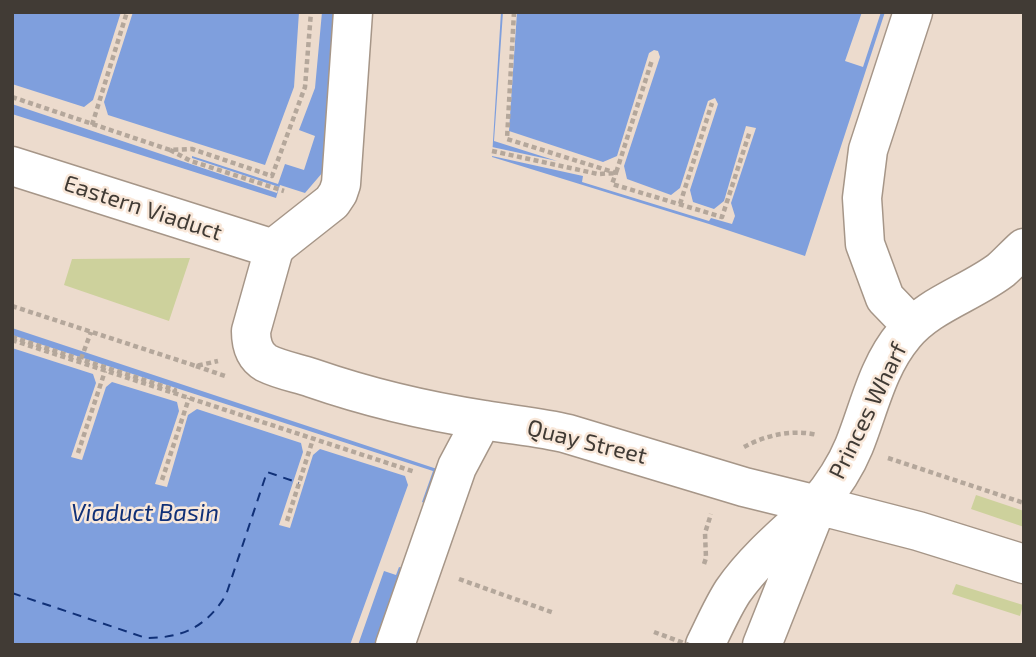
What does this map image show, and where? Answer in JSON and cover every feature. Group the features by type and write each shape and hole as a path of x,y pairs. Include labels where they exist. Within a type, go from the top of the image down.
{"street":[{"path":"256,354 251,343 251,331 274,249 332,202 341,184 353,12"},
{"path":"912,326 885,298 865,244 862,198 868,150 913,12"},
{"name":"Eastern Viaduct","path":"12,166 274,249"},
{"name":"Princes Wharf","path":"817,505 844,467 868,403 895,346 912,326 1000,270 1024,248"},
{"name":"Quay Street","path":"256,354 265,362 330,385 404,404 568,434 744,487 918,531 1024,564"},
{"path":"395,645 457,467 482,420"},
{"path":"705,645 732,593 747,573 817,505"},
{"path":"762,645 817,505"}],"path":[{"path":"92,125 127,12"},
{"path":"170,150 192,149 272,176 305,86 311,12"},
{"path":"514,12 507,139 616,173"},
{"path":"652,60 612,184 722,217 750,131"},
{"path":"12,97 170,150 191,161 278,190"},
{"path":"680,204 712,103"},
{"path":"492,151 597,174 616,173"},
{"path":"12,306 196,366 256,354"},
{"path":"81,359 91,332"},
{"path":"12,339 81,359 188,398 419,474"},
{"path":"12,339 174,392"},
{"path":"78,453 105,371"},
{"path":"162,480 188,398"},
{"path":"735,452 752,442 791,432 828,438"},
{"path":"287,521 313,439"},
{"path":"904,463 1024,503"},
{"path":"463,581 554,612"},
{"path":"654,632 689,645"}],"green space":[{"path":"190,258 169,321 64,285 72,259"},
{"path":"976,495 1024,511 1024,527 971,509"},
{"path":"956,584 1023,605 1020,616 952,594"}],"water":[{"path":"12,12 334,12 323,172 305,193 280,185 276,198 12,114"},
{"path":"501,12 885,12 805,256 492,157"},
{"name":"Viaduct Basin","path":"12,328 434,468 446,469 382,645 12,645"}],"pier":[{"path":"121,12 133,12 104,102 108,115 265,165 294,87 299,12 322,12 315,88 299,130 315,136 304,170 285,164 278,184 192,156 279,187 277,193 12,104 12,84 84,107 93,100"},
{"path":"503,12 517,12 509,131 603,162 617,156 649,53 658,51 660,57 624,166 627,179 671,195 680,188 708,101 715,98 718,104 690,190 693,202 714,209 724,201 746,126 756,128 731,203 735,216 732,224 711,218 709,221 582,182 583,176 492,156 492,147 557,161 494,141"},
{"path":"862,12 881,12 863,67 845,61"},
{"path":"12,335 433,471 422,502 426,504 403,568 399,567 396,575 384,571 358,645 350,645 408,485 405,476 320,449 313,455 290,528 279,525 303,452 301,443 197,409 188,415 167,487 155,484 179,411 177,402 112,382 106,387 82,460 71,457 96,383 93,374 12,348"}],"ferry route":[{"path":"12,593 146,638 182,633 202,623 226,595 267,472 299,483"}]}
